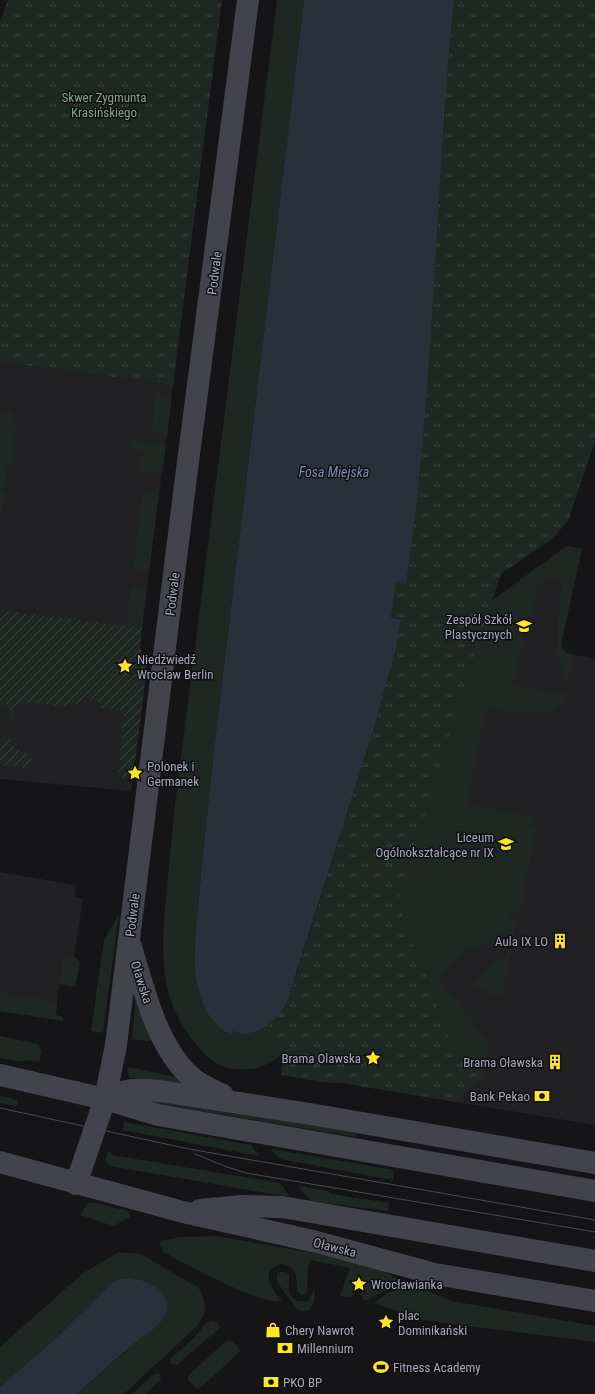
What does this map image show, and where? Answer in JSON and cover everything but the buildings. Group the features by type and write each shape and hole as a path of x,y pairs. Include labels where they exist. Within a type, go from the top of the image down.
{"main road":[{"name":"Podwale","path":"76,1184 105,1099 116,1044 185,485 248,0"},
{"name":"Oławska","path":"129,940 162,1037 179,1064 197,1081 241,1103"},
{"path":"0,1075 105,1099 158,1115 595,1191"},
{"name":"Oławska","path":"105,1099 125,1090 138,1089 241,1103 595,1163"},
{"name":"Oławska","path":"0,1162 183,1212 317,1242 435,1274 595,1301"},
{"path":"183,1212 242,1206 282,1207 595,1261"}],"shaded area":[{"path":"0,362 173,385 142,628 140,648 147,666 131,791 0,779"},
{"name":"Liceum Ogólnokształcące nr IX","path":"581,552 561,645 566,653 595,659 595,1125 456,1102 483,1078 429,986 489,606"},
{"path":"0,872 76,885 74,897 83,899 74,956 80,962 75,987 59,984 56,1015 63,1017 63,1021 0,1011"}],"green space":[{"name":"Skwer Zygmunta Krasińskiego","path":"8,0 222,0 173,385 0,362 0,22"},
{"path":"277,0 304,0 216,733 196,927 195,968 197,986 206,1011 217,1024 231,1033 232,1031 240,1033 278,1017 284,1052 272,1062 258,1068 236,1069 218,1065 207,1056 184,1027 174,1009 164,970 163,930 174,813"},
{"path":"454,0 595,0 595,441 568,521 552,539 501,574 466,679 398,903 455,1052 463,1057 486,1061 483,1078 456,1102 341,1083 322,1082 281,1075 284,1052 268,1027 274,1021 282,1008 294,980 375,725 396,648 401,620 391,619 396,583 406,584 423,433 446,85"},
{"path":"156,393 172,396 167,435 151,432"},
{"path":"3,411 14,412 10,423 16,426 12,462 9,462 6,465 5,469 7,472 5,488 0,487 0,423"},
{"path":"134,441 166,445 162,473 134,469 135,467 141,468 143,454 137,453 137,450 133,450"},
{"path":"143,491 159,493 149,572 133,569"},
{"path":"0,492 5,492 2,512 0,512"},
{"path":"570,546 582,549 561,645 566,653 572,654 568,680 559,658 557,635 562,588 561,582 556,577 548,578 538,586 512,685 565,693 563,703 549,714 486,709 469,792 471,793 469,804 531,817 530,825 537,827 519,914 511,912 509,919 516,921 514,934 467,950 439,978 490,1044 486,1061 463,1057 455,1052 398,903 477,615 490,602 565,547"},
{"path":"131,586 146,589 142,628 126,626"},
{"path":"0,610 142,628 140,648 147,666 133,779 118,777 124,715 120,710 100,708 100,704 95,700 87,699 81,705 72,704 71,707 23,702 14,708 12,718 10,717 9,711 4,704 0,709"},
{"path":"7,733 11,733 11,743 14,749 32,754 31,769 0,765 0,743"},
{"path":"119,915 103,1033 91,1031 104,939"},
{"path":"512,948 502,998 471,985"},
{"path":"63,954 74,956 80,962 75,987 59,984"},
{"path":"0,992 57,1002 56,1015 63,1017 63,1021 0,1011"},
{"path":"136,996 153,1038 147,1041 132,1039"},
{"path":"0,1036 38,1044 42,1052 39,1062 24,1060 23,1062 0,1058"},
{"path":"128,1067 180,1078 185,1086 129,1077"},
{"path":"129,1094 356,1133 355,1137 135,1100"},
{"path":"0,1096 18,1100 17,1106 0,1103"},
{"path":"124,1122 251,1145 259,1156 123,1130"},
{"path":"271,1149 394,1170 393,1180 280,1159"},
{"path":"108,1152 112,1155 280,1183 290,1197 110,1166 105,1161"},
{"path":"298,1186 329,1191 329,1193 332,1194 389,1203 388,1211 311,1201"},
{"path":"88,1202 128,1211 130,1216 129,1218 113,1226 80,1215"},
{"path":"216,1236 353,1260 387,1273 402,1282 365,1301 360,1293 365,1288 365,1283 362,1279 358,1278 352,1283 355,1292 352,1296 340,1296 350,1268 311,1260 308,1267 307,1292 302,1295 297,1291 297,1281 293,1269 286,1265 280,1264 273,1268 270,1272 269,1281 282,1301 272,1301 223,1283 173,1258 163,1252 159,1241 181,1237"},
{"path":"119,1252 141,1254 199,1288 206,1306 204,1315 197,1326 124,1394 77,1394 159,1324 167,1306 151,1288 141,1281 127,1278 118,1279 56,1338 0,1387 0,1347 83,1273"},
{"path":"280,1272 286,1272 289,1275 289,1292 297,1301 308,1301 315,1288 314,1302 309,1310 302,1311 297,1309 277,1282 277,1274"},
{"path":"414,1285 452,1301 595,1326 595,1342 423,1320 374,1303 388,1293"},
{"path":"214,1321 221,1327 177,1365 171,1364 171,1358 195,1337 206,1323"},
{"path":"227,1340 232,1341 241,1351 198,1390 188,1380 188,1376"},
{"path":"158,1373 161,1379 145,1394 132,1394 153,1375"}],"water":[{"name":"Fosa Miejska","path":"304,0 454,0 447,73 429,366 423,439 416,511 406,584 396,583 391,618 401,620 396,648 375,725 287,1002 273,1021 268,1025 262,1029 239,1035 240,1033 232,1031 231,1034 223,1030 206,1011 197,986 194,958 195,937 216,733"},
{"path":"128,1278 144,1281 158,1289 164,1295 167,1301 167,1309 164,1317 155,1328 120,1355 77,1394 0,1394 0,1387 56,1338 109,1286 118,1279"}],"tram line":[{"path":"0,1108 189,1149 595,1220"},
{"path":"195,1154 246,1173 595,1232"}],"place":[{"name":"Zespół Szkół Plastycznych","path":"524,626"},
{"name":"Niedźwiedź Wrocław Berlin","path":"125,666"},
{"name":"Polonek i Germanek","path":"135,773"},
{"name":"Liceum Ogólnokształcące nr IX","path":"506,844"},
{"name":"Aula IX LO","path":"560,941"},
{"name":"Brama Olawska","path":"373,1058"},
{"name":"Brama Oławska","path":"555,1062"},
{"name":"Bank Pekao","path":"542,1096"},
{"name":"Wrocławianka","path":"359,1284"},
{"name":"plac Dominikański","path":"386,1322"},
{"name":"Chery Nawrot","path":"273,1330"},
{"name":"Millennium","path":"285,1348"},
{"name":"Fitness Academy","path":"381,1367"},
{"name":"PKO BP","path":"271,1382"}]}
